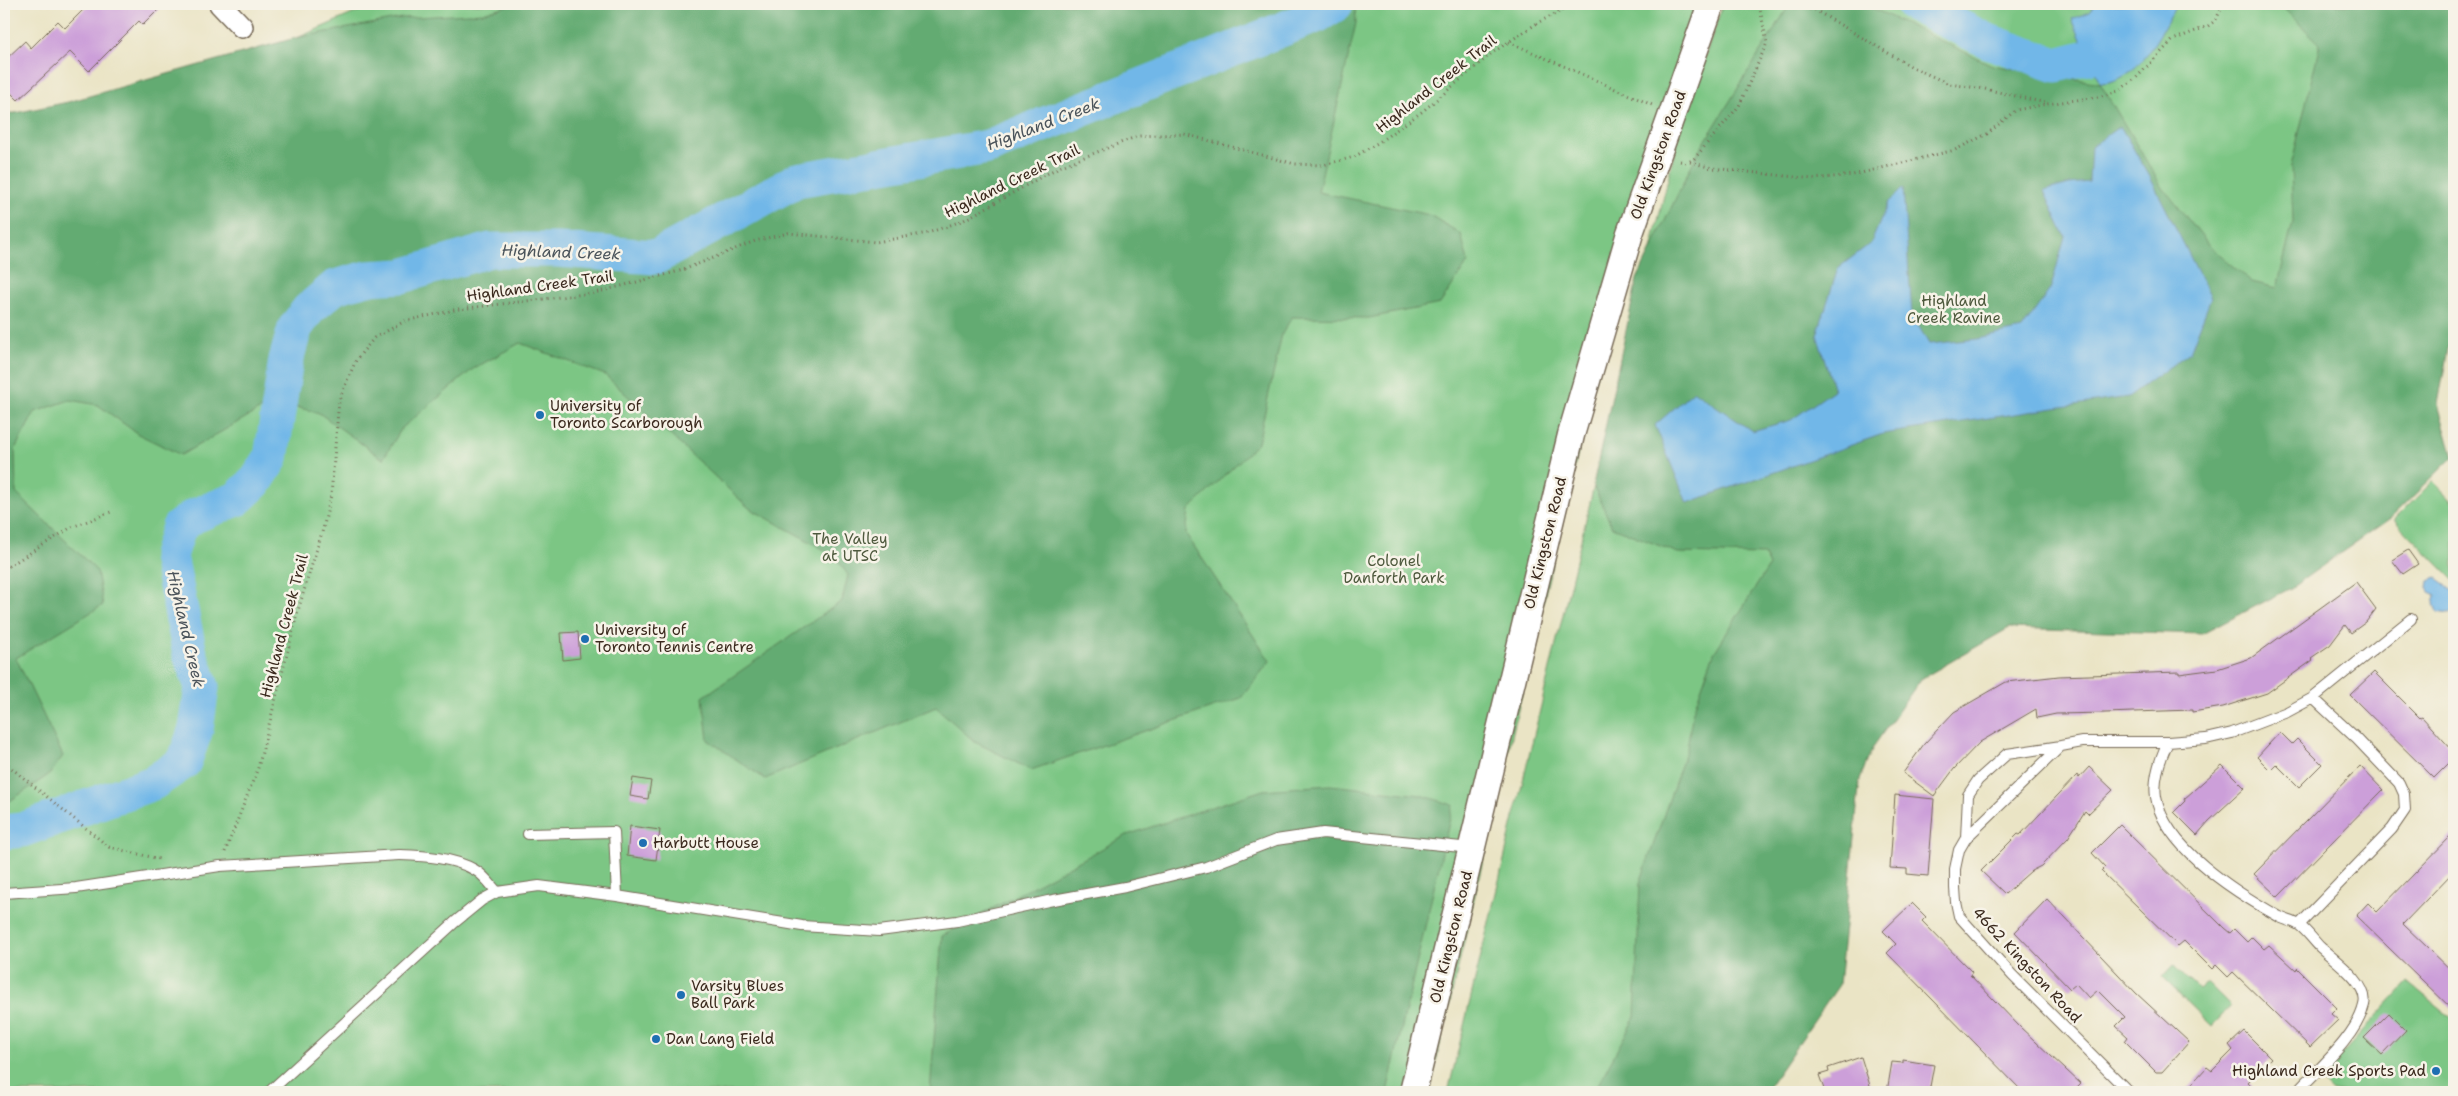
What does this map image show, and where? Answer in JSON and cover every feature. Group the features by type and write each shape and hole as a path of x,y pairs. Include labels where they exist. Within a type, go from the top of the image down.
{"street":[{"path":"220,4 242,27"},
{"name":"Old Kingston Road","path":"1413,1092 1571,435 1630,233 1710,8"}],"lane":[{"name":"4662 Kingston Road","path":"1966,838 1968,795 1978,780 2007,754 2082,742 2168,742 2206,739 2232,733 2287,712 2313,698 2411,618"},
{"path":"2299,926 2392,829 2405,810 2404,794 2399,783 2363,745 2313,698"},
{"path":"2168,742 2160,759 2156,778 2156,797 2169,830 2216,878 2278,916 2299,926 2349,972 2361,990 2365,1004 2348,1035 2297,1092"},
{"name":"4662 Kingston Road","path":"2061,746 1966,838 1959,850 1956,869 1956,902 1960,916 2012,975 2129,1092"},
{"path":"528,834 614,832 617,896"},
{"path":"269,1092 455,922 482,900 497,892 539,886 617,896 802,926 879,931 957,921 1124,887 1206,867 1276,840 1323,833 1472,848"},
{"path":"4,893 76,888 220,866 399,855 427,856 463,864 477,871 497,892"}],"path":[{"name":"Highland Creek Trail","path":"220,866 258,768 299,607 324,528 332,495 339,400 356,360 374,338 406,321 459,310 594,293 683,270 755,241 788,233 876,242 928,232 964,220 1060,167 1138,136 1184,134 1294,164 1323,165 1354,156 1379,142 1424,111 1492,53 1539,22 1575,4"},
{"path":"1658,154 1712,168 1813,179 1853,176 1955,150 1986,134 2016,110 2098,97 2118,91 2134,79 2173,40 2208,26 2216,20 2222,4"},
{"path":"1690,162 1739,106 1767,43 1759,5 1782,5 1815,10 1912,67 1950,84 1985,89 2047,104"},
{"path":"1508,42 1673,114"},
{"path":"4,570 72,527 111,512"},
{"path":"4,762 109,846"}],"green space":[{"name":"The Valley at UTSC","path":"375,4 1696,4 1644,169 1429,1092 4,1092 4,166"},
{"path":"512,4 1355,4 1356,23 1318,192 1430,215 1461,234 1468,262 1440,304 1369,318 1292,317 1282,334 1258,443 1189,510 1186,534 1270,661 1241,698 1031,770 975,742 936,707 765,779 708,740 703,697 842,601 848,575 834,555 749,508 605,375 520,343 473,369 402,428 383,459 319,413 284,404 259,410 181,455 138,434 98,405 70,400 35,412 15,449 16,493 97,571 103,605 16,658 63,756 50,774 4,805 4,113 15,113 68,102 295,38 402,18 483,13"},
{"name":"Highland Creek Ravine","path":"1723,4 2454,4 2454,316 1939,618 1829,704 1733,1092 1448,1092 1679,133"},
{"name":"Highland Creek Ravine","path":"1790,4 1864,4 1992,65 2100,83 2160,184 2211,248 2252,282 2277,288 2293,222 2291,166 2320,44 2279,4 2454,4 2454,316 2438,404 2453,457 2392,517 2291,588 2202,634 2009,628 1921,679 1873,747 1860,779 1839,985 1765,1092 1594,1092 1635,1017 1640,883 1687,748 1693,711 1714,653 1769,566 1764,555 1678,553 1612,527 1593,485 1637,279 1696,156"},
{"path":"2433,481 2454,503 2454,581 2394,520"},
{"path":"1330,785 1421,795 1453,805 1387,1092 930,1092 942,936 1127,835 1263,790"},
{"path":"2173,965 2198,990 2207,982 2231,1006 2212,1026 2162,977"},
{"path":"2408,982 2454,1020 2454,1092 2332,1092 2319,1079"}],"water":[{"path":"2096,4 2177,4 2155,42 2137,66 2126,75 2114,81 2100,83 2072,19 2091,11"},
{"path":"2120,126 2149,175 2211,298 2190,352 2128,397 1883,434 1687,503 1655,425 1694,391 1752,431 1791,420 1834,390 1817,335 1838,268 1871,243 1888,203 1903,188 1912,315 1929,344 1977,339 2022,329 2051,288 2065,236 2044,191 2069,184 2089,182 2091,147"},
{"path":"2436,578 2454,591 2454,611 2449,614 2438,612 2435,604 2437,596 2430,593 2429,581"}],"building":[{"path":"89,4 164,4 143,25 139,21 89,71 70,52 18,100 4,86 4,61 25,41 31,48 58,21 65,28"},
{"path":"2408,550 2418,564 2403,574 2392,560"},
{"path":"2356,582 2376,609 2366,622 2351,633 2345,625 2330,645 2311,658 2313,660 2267,693 2223,707 2192,712 2192,710 2056,714 2037,718 2036,709 1980,742 1954,769 1934,796 1903,773 1924,744 1954,712 2006,682 2059,676 2179,672 2179,674 2217,669 2251,658"},
{"path":"578,632 580,658 563,660 561,633"},
{"path":"2374,672 2420,718 2422,717 2454,752 2454,758 2434,778 2350,695"},
{"path":"2280,732 2292,744 2297,739 2322,764 2299,787 2276,764 2270,770 2257,757"},
{"path":"2222,765 2245,788 2209,821 2197,835 2174,812 2185,801 2184,799"},
{"path":"2360,766 2383,790 2278,897 2254,874"},
{"path":"2089,767 2113,790 2088,814 2085,811 2068,838 2041,866 2031,871 2005,894 1981,871 2018,834 2020,835 2077,775 2079,778"},
{"path":"633,778 651,781 648,799 630,796"},
{"path":"1895,795 1934,799 1928,876 1907,874 1907,869 1890,868"},
{"path":"2120,825 2230,933 2234,929 2247,942 2252,937 2264,949 2269,945 2296,970 2297,968 2337,1008 2331,1014 2338,1020 2310,1047 2233,972 2228,977 2216,965 2212,969 2184,941 2178,946 2101,871 2105,867 2092,853"},
{"name":"Harbutt House","path":"630,826 660,830 656,860 627,856"},
{"path":"2454,833 2454,871 2403,924 2454,973 2454,1011 2356,916 2368,903 2377,912"},
{"path":"2047,899 2136,993 2189,1042 2162,1072 2156,1072 2125,1041 2128,1037 2116,1026 2125,1017 2098,990 2089,998 2076,984 2070,989 2015,932"},
{"path":"1912,903 1926,917 1922,921 1972,972 1970,975 2020,1027 2081,1084 2073,1092 2023,1092 1887,953 1896,944 1883,931"},
{"path":"2389,1013 2406,1030 2382,1055 2364,1038"},
{"path":"2244,1031 2271,1058 2248,1082 2258,1092 2184,1092 2207,1067 2212,1071 2233,1050 2229,1045"},
{"path":"1861,1057 1872,1092 1825,1092 1819,1075 1829,1072 1828,1068"},
{"path":"1903,1060 1934,1065 1929,1092 1887,1092 1892,1062 1903,1063"}],"waterway":[{"name":"Highland Creek","path":"4,832 22,830 153,783 184,762 196,729 202,687 190,654 170,556 179,527 194,516 237,499 257,480 271,458 286,360 295,328 309,309 335,287 367,278 402,276 490,250 558,250 656,257 797,180 988,147 1318,15 1336,4"},
{"name":"Highland Creek","path":"1913,4 1988,41 2056,65 2100,54 2118,45 2138,18 2141,4"}],"place":[{"name":"University of Toronto Scarborough","path":"540,415"},
{"name":"University of Toronto Tennis Centre","path":"585,639"},
{"name":"Harbutt House","path":"643,843"},
{"name":"Varsity Blues Ball Park","path":"681,995"},
{"name":"Dan Lang Field","path":"656,1039"},
{"name":"Highland Creek Sports Pad","path":"2436,1071"}],"park label":[{"name":"Colonel Danforth Park","path":"1394,570"}]}
